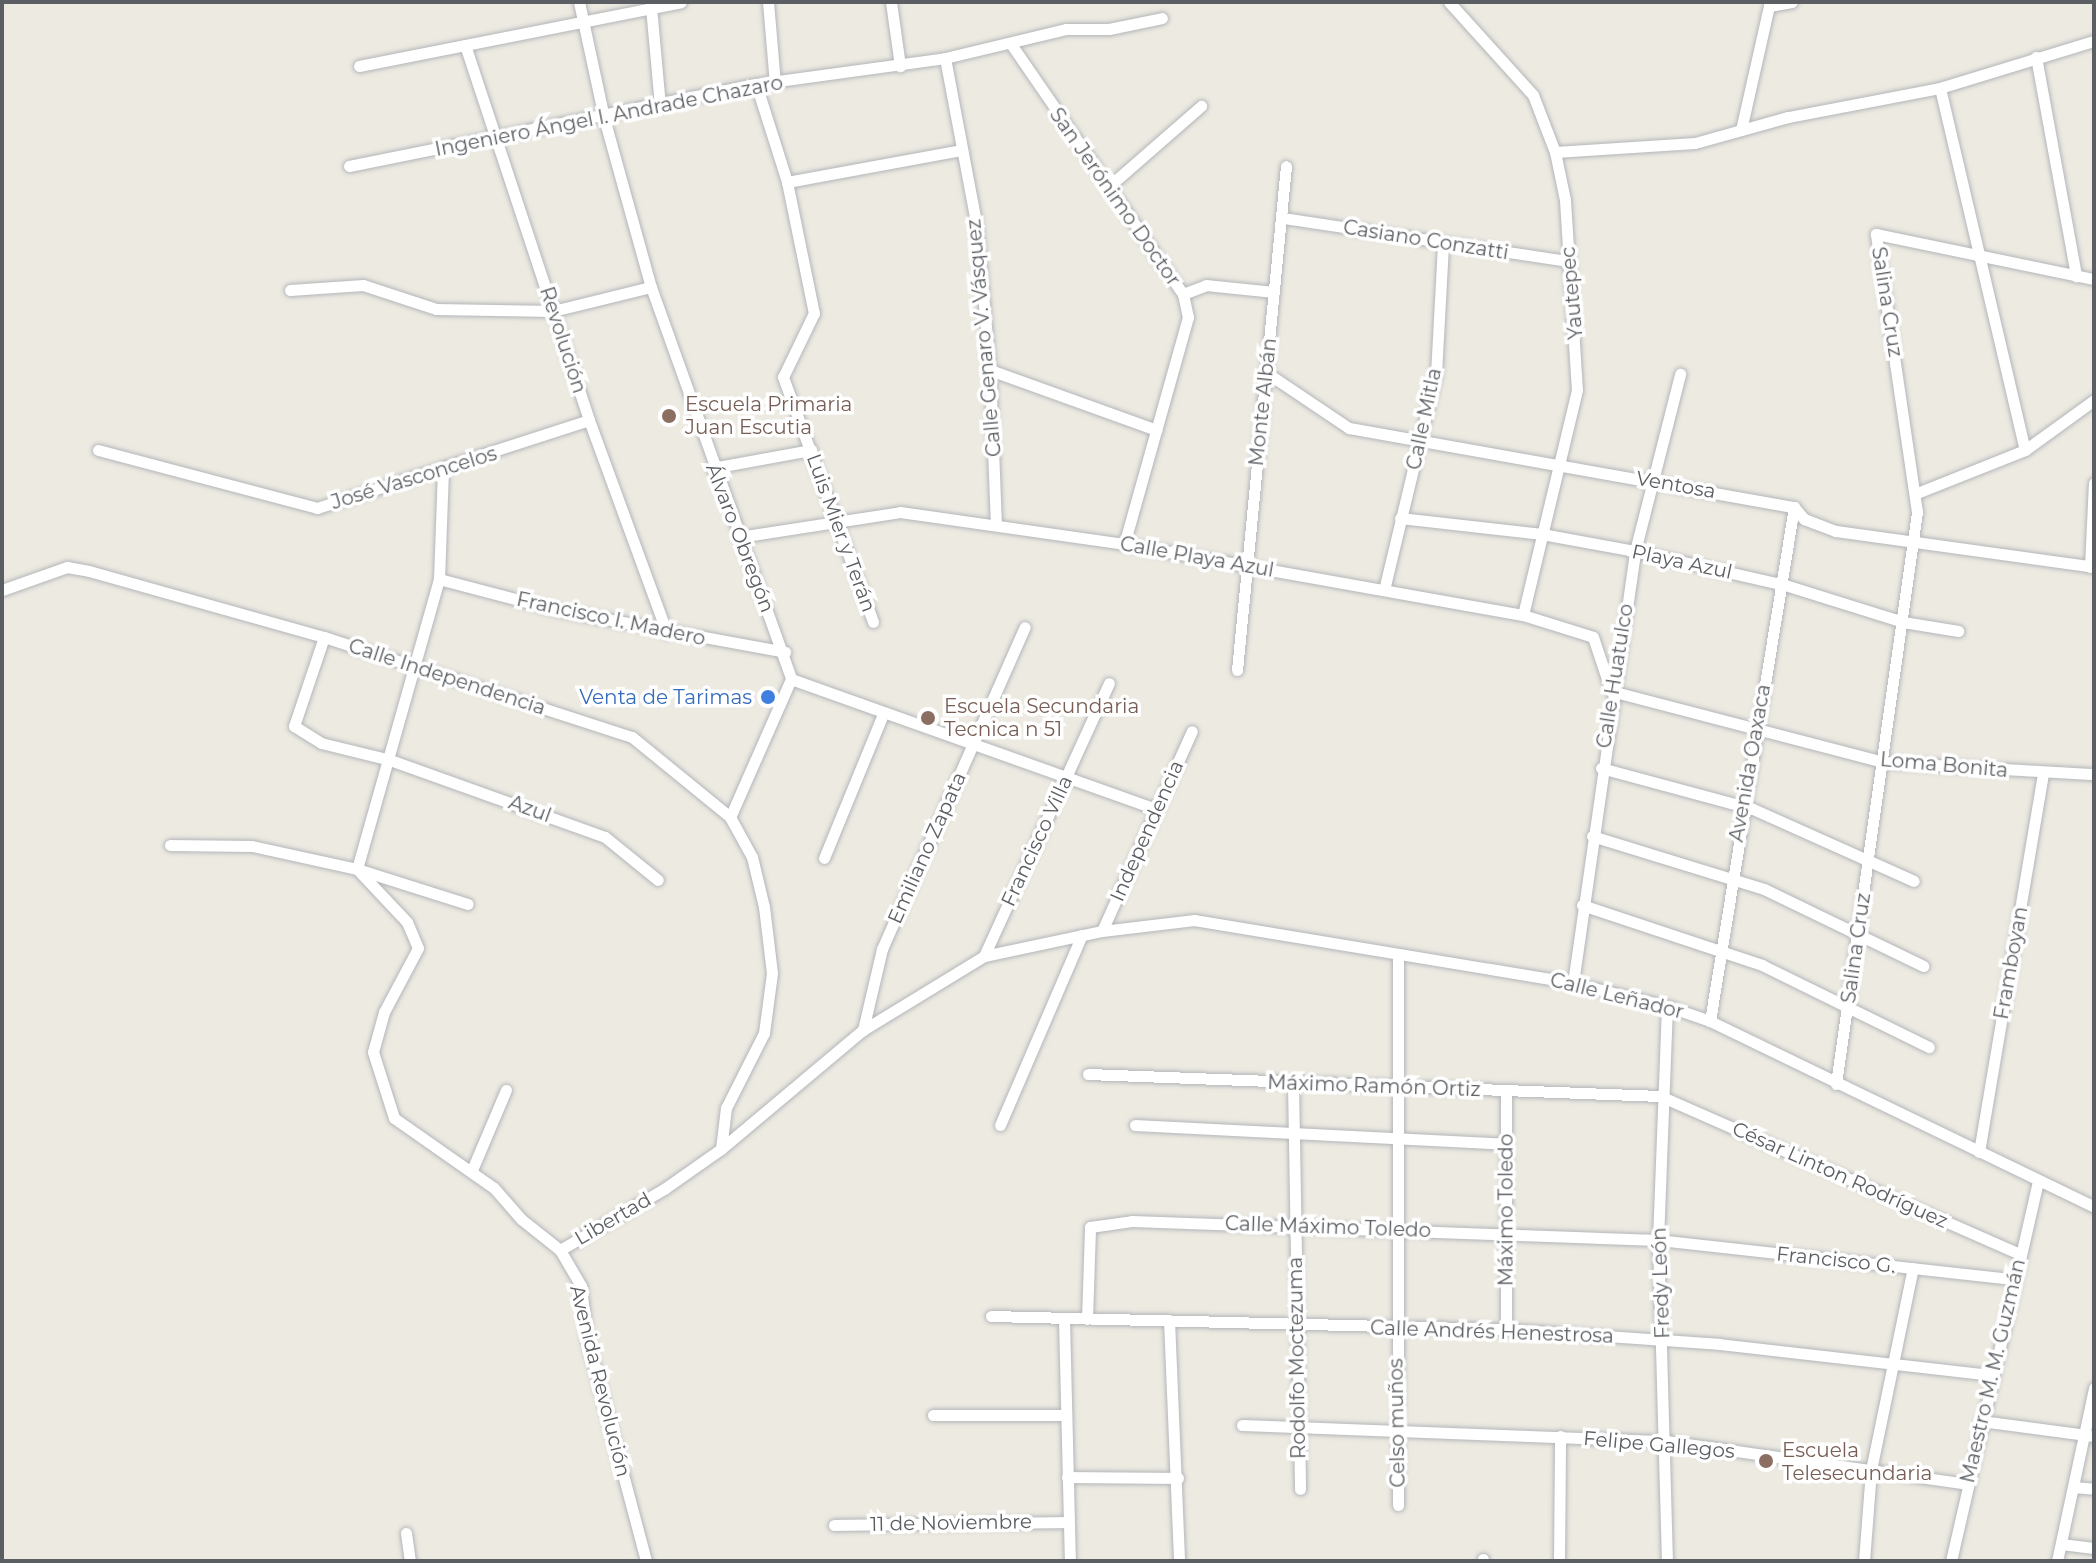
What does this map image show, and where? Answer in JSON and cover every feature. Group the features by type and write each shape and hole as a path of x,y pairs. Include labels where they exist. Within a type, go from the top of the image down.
{"street":[{"name":"Álvaro Obregón","path":"579,2 604,118 651,287 712,468 785,652"},
{"path":"359,66 681,2"},
{"path":"768,2 775,83"},
{"path":"891,2 900,66"},
{"name":"Yautepec","path":"1449,2 1533,95 1555,152 1579,359 1523,615"},
{"path":"1741,130 1769,6 1792,2"},
{"path":"651,7 660,105"},
{"name":"Ingeniero Ángel l. Andrade Chazaro","path":"349,166 496,140 756,84 900,66 1011,44 1066,29 1109,29 1162,18"},
{"path":"1555,152 1695,143 1741,130 1940,88 2094,41"},
{"name":"San Jerónimo Doctor","path":"1011,44 1107,188 1183,294 1188,317 1124,544"},
{"name":"Revolución","path":"465,45 589,420 667,633"},
{"path":"2036,57 2076,276"},
{"name":"Calle Genaro V. Vásquez","path":"945,58 977,228 990,370 996,524"},
{"path":"756,84 787,182 962,150"},
{"path":"1940,88 1980,255 2003,374 2025,450"},
{"path":"1107,188 1201,106"},
{"name":"Monte Albán","path":"1237,670 1286,166"},
{"name":"Luis Mier y Terán","path":"787,182 814,313 783,377 873,622"},
{"name":"Casiano Conzatti","path":"1283,218 1568,261"},
{"name":"Salina Cruz","path":"1836,1084 1884,762 1914,543 1917,493 1876,234 2094,279"},
{"name":"Calle Mitla","path":"1384,590 1400,518 1423,441 1436,374 1443,244"},
{"path":"290,290 363,285 436,309 553,311 651,287"},
{"path":"1183,294 1206,285 1274,292"},
{"path":"990,370 1157,430"},
{"name":"Ventosa","path":"1267,373 1349,428 1794,507 1818,527 2092,567"},
{"name":"Calle Huatulco","path":"1573,983 1611,691 1635,551 1680,374"},
{"path":"1917,493 2025,450 2094,400"},
{"name":"José Vasconcelos","path":"98,450 317,508 443,470 589,420"},
{"path":"712,468 811,450"},
{"path":"357,869 439,579 443,470"},
{"path":"2092,567 2094,483"},
{"name":"Avenida Oaxaca","path":"1710,1021 1754,729 1785,585 1794,507"},
{"name":"Calle Playa Azul","path":"739,537 900,512 996,524 1246,565 1523,615 1593,637 1611,691"},
{"name":"Playa Azul","path":"1400,518 1542,534 1635,551 1785,585 1903,622 1958,631"},
{"name":"Calle Independencia","path":"2,590 67,567 324,637 632,737 730,817 752,857 772,973 764,1033 726,1108 721,1149"},
{"name":"Francisco I. Madero","path":"439,579 667,633 785,652"},
{"name":"Emiliano Zapata","path":"863,1030 882,949 1025,627"},
{"name":"Azul","path":"324,637 294,726 321,743 390,760 605,837 658,880"},
{"path":"730,817 791,679 785,652"},
{"path":"791,679 1156,809"},
{"name":"Francisco Villa","path":"984,956 1109,683"},
{"name":"Loma Bonita","path":"1611,691 1884,762 2043,774 2094,774"},
{"path":"824,858 883,714"},
{"name":"Independencia","path":"1102,931 1192,731"},
{"path":"1601,768 1742,806 1914,881"},
{"name":"Framboyan","path":"1979,1152 2043,774"},
{"path":"1592,836 1732,878 1923,966"},
{"path":"170,845 252,846 357,869 468,904"},
{"name":"Libertad","path":"357,869 407,922 418,948 384,1012 373,1052 394,1118 472,1170 560,1250 721,1149 863,1030 984,956 1102,931"},
{"path":"1582,905 1721,948 1848,1004 1929,1047"},
{"name":"Calle Leñador","path":"1102,931 1194,920 1398,957 1573,983 1667,1006 1710,1021 2094,1207"},
{"path":"1000,1125 1082,935"},
{"name":"Celso muños","path":"1398,957 1395,1229 1398,1505"},
{"name":"Fredy León","path":"1667,1006 1660,1096 1658,1240 1667,1561"},
{"name":"Máximo Ramón Ortiz","path":"1088,1074 1660,1096"},
{"name":"Rodolfo Moctezuma","path":"1293,1083 1300,1489"},
{"path":"472,1170 506,1090"},
{"name":"Máximo Toledo","path":"1506,1091 1506,1329"},
{"name":"César Linton Rodríguez","path":"1660,1096 2020,1254"},
{"path":"1135,1125 1505,1144"},
{"name":"Maestro M. M. Guzmán","path":"1951,1561 1991,1375 2038,1182"},
{"name":"Calle Máximo Toledo","path":"1087,1319 1090,1227 1132,1221 1658,1240"},
{"name":"Francisco G.","path":"1658,1240 2014,1279"},
{"name":"Avenida Revolución","path":"560,1250 581,1286 587,1339 646,1561"},
{"path":"1864,1561 1871,1470 1913,1268"},
{"name":"Calle Andrés Henestrosa","path":"991,1316 1506,1329 1663,1339 1991,1375"},
{"path":"1064,1319 1070,1561"},
{"path":"1169,1320 1178,1478 1179,1561"},
{"path":"2057,1561 2073,1487 2089,1435 2094,1388"},
{"path":"933,1415 1064,1415"},
{"path":"1981,1421 2089,1435"},
{"name":"Felipe Gallegos","path":"1242,1425 1666,1441 1967,1484"},
{"path":"1559,1561 1560,1436"},
{"path":"1067,1477 1178,1478"},
{"path":"2073,1487 2094,1489"},
{"name":"11 de Noviembre","path":"834,1525 1068,1522"},
{"path":"406,1533 410,1561"},
{"path":"2061,1544 2094,1548"}],"place":[{"name":"Escuela Primaria Juan Escutia","path":"669,416"},
{"name":"Venta de Tarimas","path":"768,697"},
{"name":"Escuela Secundaria Tecnica n 51","path":"928,718"},
{"name":"Escuela Telesecundaria","path":"1766,1461"}]}
